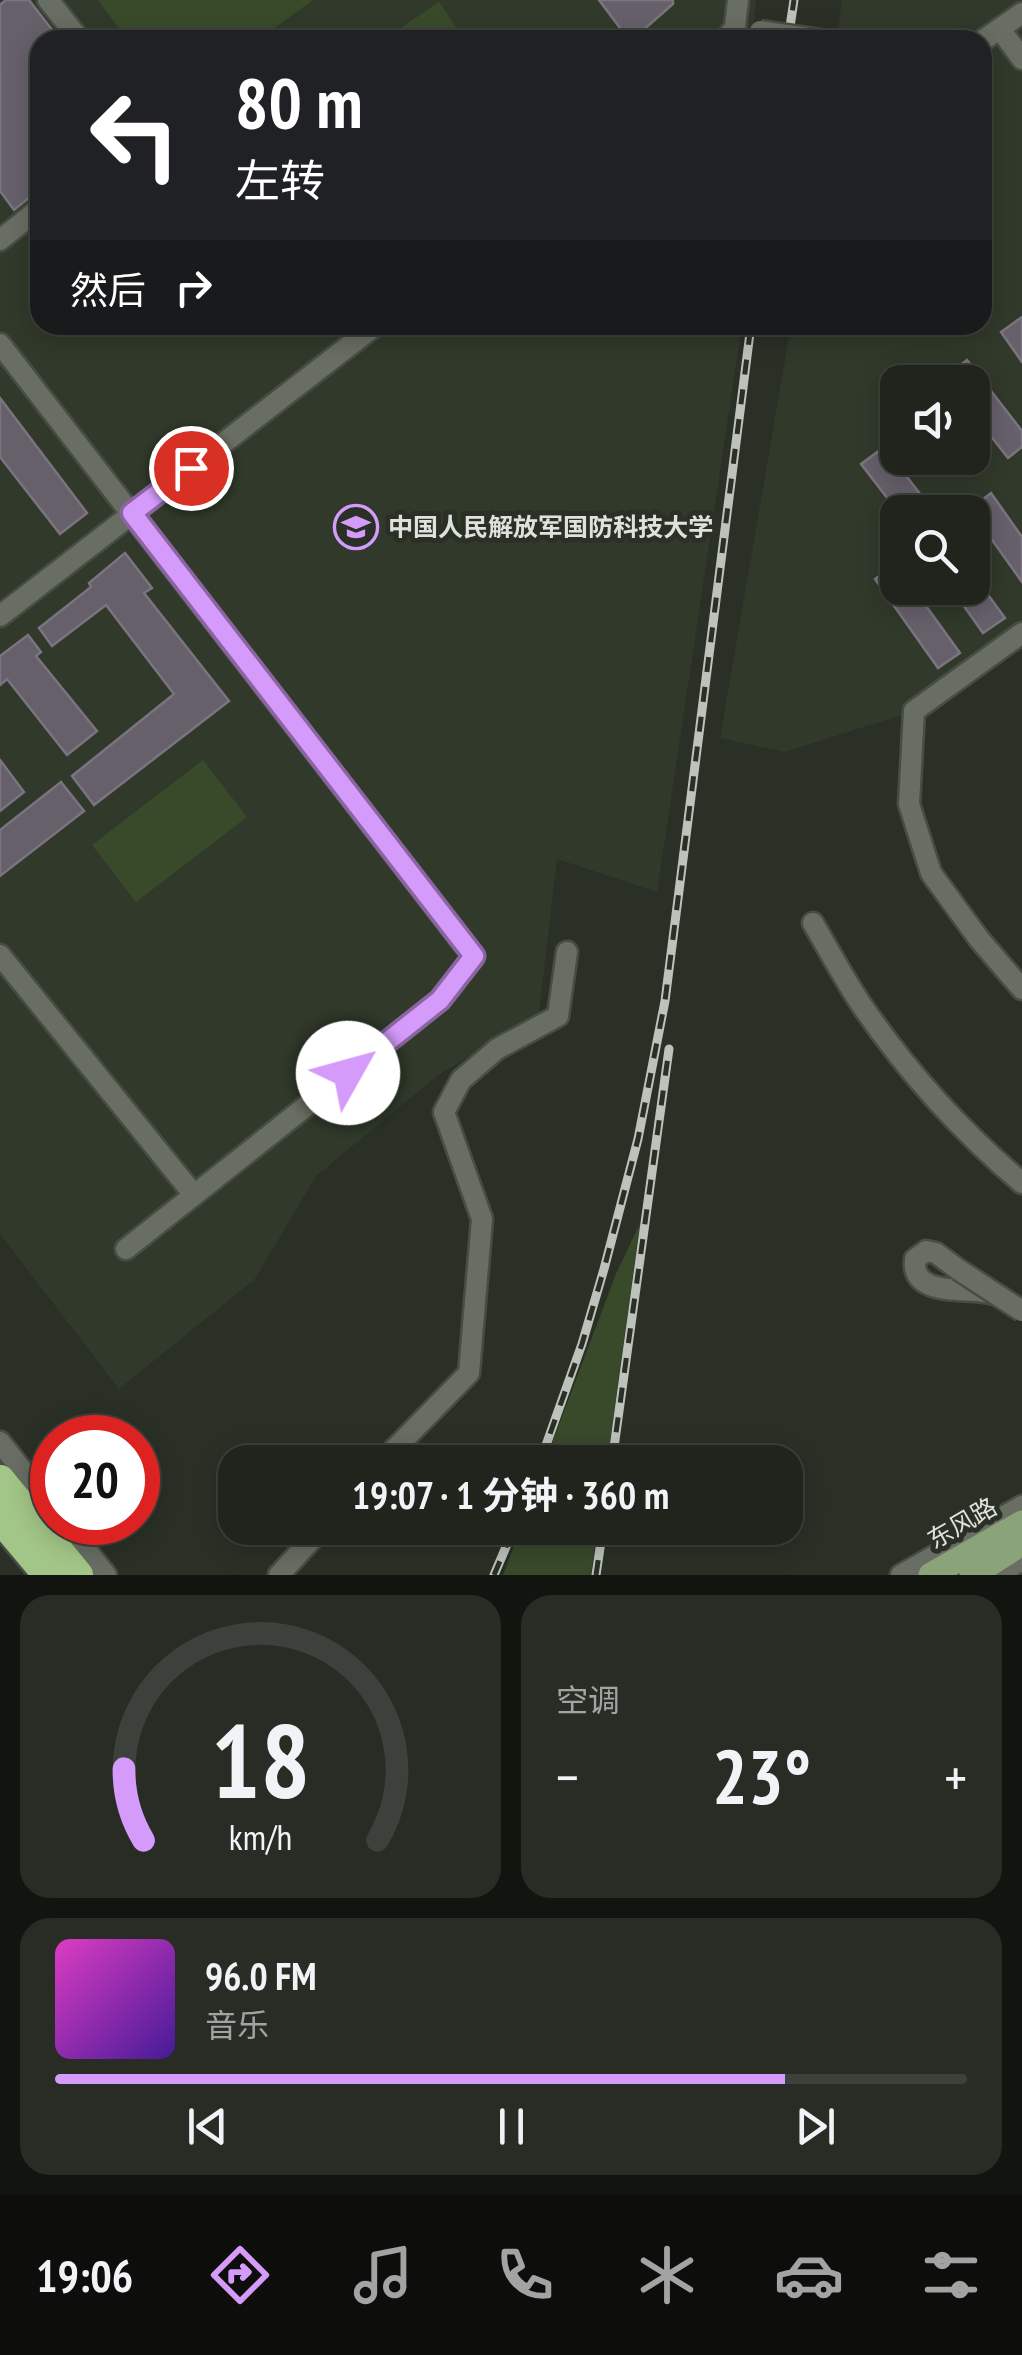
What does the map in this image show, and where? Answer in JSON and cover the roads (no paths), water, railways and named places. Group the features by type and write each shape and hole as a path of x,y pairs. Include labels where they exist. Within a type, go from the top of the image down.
{"highway":[{"path":"0,1480 78,1575"},
{"path":"0,1518 48,1575"},
{"path":"0,1547 23,1575"}],"main road":[{"name":"东风路","path":"931,1575 1022,1523"},
{"name":"东风路","path":"972,1575 1022,1544"}],"street":[{"path":"48,0 72,30"},
{"path":"731,30 738,0"},
{"path":"992,34 1022,14"},
{"path":"992,36 1022,60"},
{"path":"0,240 30,216"},
{"path":"0,616 363,335"},
{"path":"0,344 474,956 440,1000 126,1248"},
{"path":"1022,633 914,710 909,804 931,873 1022,989"},
{"path":"813,923 863,1008 916,1079 980,1147 1022,1182"},
{"path":"399,1445 470,1372 482,1220 444,1112 460,1080 497,1050 558,1016 567,952"},
{"path":"0,955 194,1194"},
{"path":"1022,1310 959,1270 936,1253 926,1251 915,1259 914,1271 920,1280 934,1287 982,1290 1005,1297 1022,1310"},
{"path":"0,1442 30,1480"},
{"path":"901,1575 1022,1506"},
{"path":"82,1545 106,1575"},
{"path":"278,1575 306,1545"},
{"path":"997,1575 1022,1560"}],"railway":[{"path":"790,30 794,0"},
{"path":"546,1445 604,1269 638,1139 665,1001 750,335"},
{"path":"614,1445 669,1049"},
{"path":"494,1575 507,1545"},
{"path":"596,1575 600,1545"}],"place":[{"name":"中国人民解放军国防科技大学","path":"356,527"}]}
